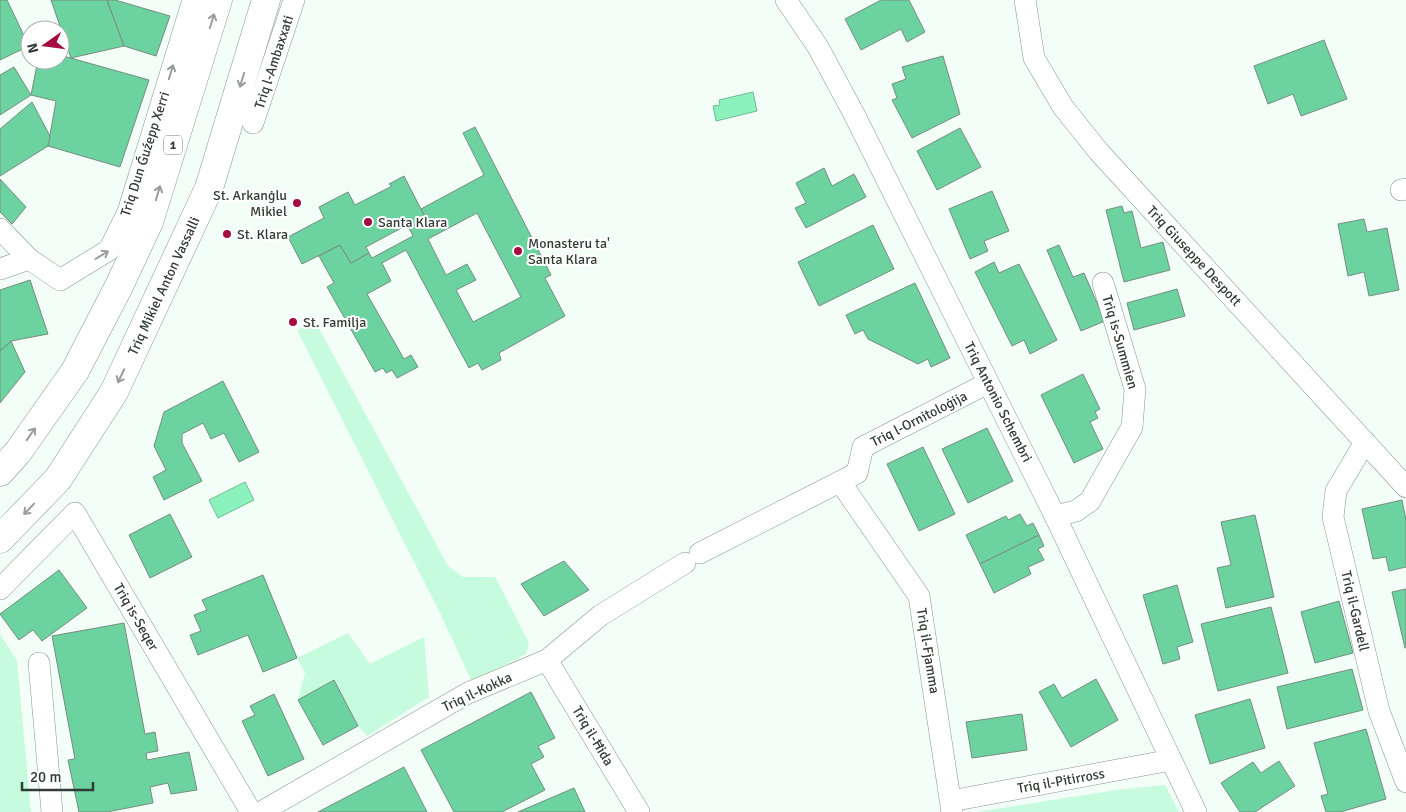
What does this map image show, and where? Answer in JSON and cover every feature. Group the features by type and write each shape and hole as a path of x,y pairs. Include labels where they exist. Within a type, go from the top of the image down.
{"highway":[{"name":"1","path":"0,472 18,452 75,371 119,286 139,217 218,0"},
{"name":"Triq Mikiel Anton Vassalli","path":"0,538 58,479 114,392 209,188 266,0"}],"street":[{"name":"Triq Dun Ǵuźepp Xerri","path":"29,259 60,280 110,250 139,217 193,0"},
{"name":"Triq l-Ambaxxati","path":"254,123 294,0"},
{"name":"Triq Antonio Schembri","path":"786,0 818,47 854,114 1055,516 1196,812"},
{"name":"Triq Giuseppe Despott","path":"1025,0 1034,58 1063,107 1099,152 1406,487"},
{"path":"0,229 29,259 0,269"},
{"name":"Triq is-Summien","path":"1055,516 1076,511 1090,501 1132,428 1135,389 1103,284"},
{"name":"Triq l-Ornitoloġija","path":"840,483 857,473 863,447 988,383"},
{"name":"Triq il-Gardell","path":"1364,442 1336,491 1333,517 1379,711 1406,782"},
{"name":"Triq il-Kokka","path":"261,812 468,693 547,660 601,614 693,558 840,483"},
{"name":"Triq il-Fjamma","path":"840,483 919,596 952,806"},
{"name":"Triq is-Seqer","path":"0,589 75,513 251,812"},
{"name":"Triq il-Ħida","path":"547,660 639,812"},
{"path":"39,663 52,812"},
{"name":"Triq il-Pitirross","path":"952,806 1171,760"}],"shaded area":[{"path":"753,92 757,111 716,121 713,106 720,105 719,100"},
{"path":"315,321 448,566 463,577 495,577 529,643 526,654 472,682 442,617 297,330"},
{"path":"245,482 254,500 218,518 209,500"},
{"path":"348,633 370,664 424,637 429,697 367,736 358,726 334,681 298,700 305,673 297,658"},
{"path":"0,634 17,661 31,812 0,812"},
{"path":"1165,785 1179,812 977,812 1116,790"}],"building":[{"path":"0,0 7,0 20,27 20,50 0,60"},
{"path":"51,0 107,0 124,46 71,58 70,20 58,20"},
{"path":"107,0 115,0 170,16 156,56 124,46"},
{"path":"881,0 909,0 925,32 907,42 901,29 861,50 845,19"},
{"path":"1324,40 1347,99 1301,116 1293,94 1268,104 1254,66"},
{"path":"943,56 960,114 912,138 892,100 897,98 892,84 906,79 902,67"},
{"path":"70,58 149,80 120,167 48,146 56,101 31,95 36,70 70,70"},
{"path":"14,67 31,95 0,115 0,75"},
{"path":"32,102 50,136 48,146 0,176 0,129"},
{"name":"Monasteru ta' Santa Klara","path":"475,127 551,275 545,278 565,316 499,353 501,360 482,370 478,363 469,368 406,250 382,263 391,281 367,294 404,359 411,355 418,367 397,378 392,370 386,373 383,368 375,372 327,287 334,283 319,256 340,245 351,263 369,253 372,258 413,236 409,228 426,219 421,209 484,175 463,133","holes":["477,213 521,297 473,322 456,290 476,280 467,264 446,275 428,239"]},
{"path":"960,128 981,167 937,190 917,151"},
{"path":"824,168 832,186 854,174 866,197 806,228 795,208 806,203 796,183"},
{"name":"Santa Klara","path":"404,176 426,219 409,228 407,225 366,247 369,253 351,263 340,245 302,264 288,237 324,218 319,207 348,192 355,205 392,186 389,184"},
{"path":"0,179 26,207 12,224 0,212"},
{"path":"992,191 1009,231 984,241 988,251 970,259 949,209"},
{"path":"1122,206 1124,213 1132,211 1141,248 1163,242 1170,270 1124,282 1106,210"},
{"path":"1364,219 1367,232 1387,228 1399,290 1369,296 1364,272 1348,276 1338,224"},
{"path":"873,225 894,269 819,306 798,262"},
{"path":"1059,245 1073,277 1084,273 1105,321 1081,331 1047,250"},
{"path":"994,262 999,273 1019,264 1057,340 1030,354 1024,340 1012,346 975,272"},
{"path":"30,280 48,334 11,341 0,351 0,290"},
{"path":"915,283 950,358 931,367 928,359 918,364 868,339 863,330 855,334 846,315"},
{"path":"1177,289 1185,316 1134,330 1127,303"},
{"path":"11,341 25,372 0,403 0,351"},
{"path":"1083,374 1100,409 1095,412 1098,418 1090,422 1103,449 1074,463 1041,395"},
{"path":"223,381 259,452 239,462 224,433 211,439 203,423 182,434 182,443 202,481 164,500 153,477 166,470 154,446 164,412"},
{"path":"987,428 1013,481 968,503 942,449"},
{"path":"923,447 955,514 919,531 887,464"},
{"path":"1402,500 1406,520 1406,567 1389,571 1386,557 1373,559 1362,509"},
{"path":"170,514 192,557 150,578 129,535"},
{"path":"1020,514 1027,526 1033,523 1039,535 980,564 966,535 1006,516 1008,520"},
{"path":"1255,515 1274,597 1226,608 1217,568 1231,565 1221,522"},
{"path":"1039,535 1044,546 1038,549 1044,560 1028,567 1031,574 994,593 980,564"},
{"path":"564,561 589,590 544,616 521,584"},
{"path":"59,570 87,608 42,641 33,630 19,640 0,614"},
{"path":"263,575 297,658 263,672 248,635 198,655 190,635 201,631 194,615 207,610 202,600"},
{"path":"1177,585 1193,642 1177,647 1180,659 1163,664 1143,595"},
{"path":"1406,589 1406,648 1405,648 1392,592"},
{"path":"1339,601 1353,653 1315,663 1301,612"},
{"path":"1271,607 1288,673 1218,691 1201,624"},
{"path":"124,623 145,734 155,732 158,751 146,753 147,760 189,752 197,790 171,794 168,783 150,787 153,803 107,812 79,812 68,760 75,759 52,636"},
{"path":"1352,669 1363,710 1287,729 1277,687"},
{"path":"1096,679 1118,720 1071,747 1039,692 1054,684 1062,698"},
{"path":"334,680 358,726 323,745 298,700"},
{"path":"531,692 555,738 538,746 544,757 531,764 545,790 502,812 454,812 421,750"},
{"path":"274,694 304,759 268,776 242,721 255,715 250,706"},
{"path":"1250,699 1265,748 1210,764 1195,715"},
{"path":"1022,714 1027,750 972,758 966,722"},
{"path":"1366,729 1386,799 1340,812 1326,812 1321,796 1328,794 1314,743"},
{"path":"1279,761 1295,786 1255,812 1240,812 1221,783 1253,762 1261,773"},
{"path":"404,767 427,812 318,812"},
{"path":"574,788 585,812 518,812"}],"place":[{"name":"St. Arkanġlu Mikiel","path":"297,203"},
{"name":"Santa Klara","path":"368,222"},
{"name":"St. Klara","path":"227,234"},
{"name":"Monasteru ta' Santa Klara","path":"518,251"},
{"name":"St. Familja","path":"293,322"}]}
